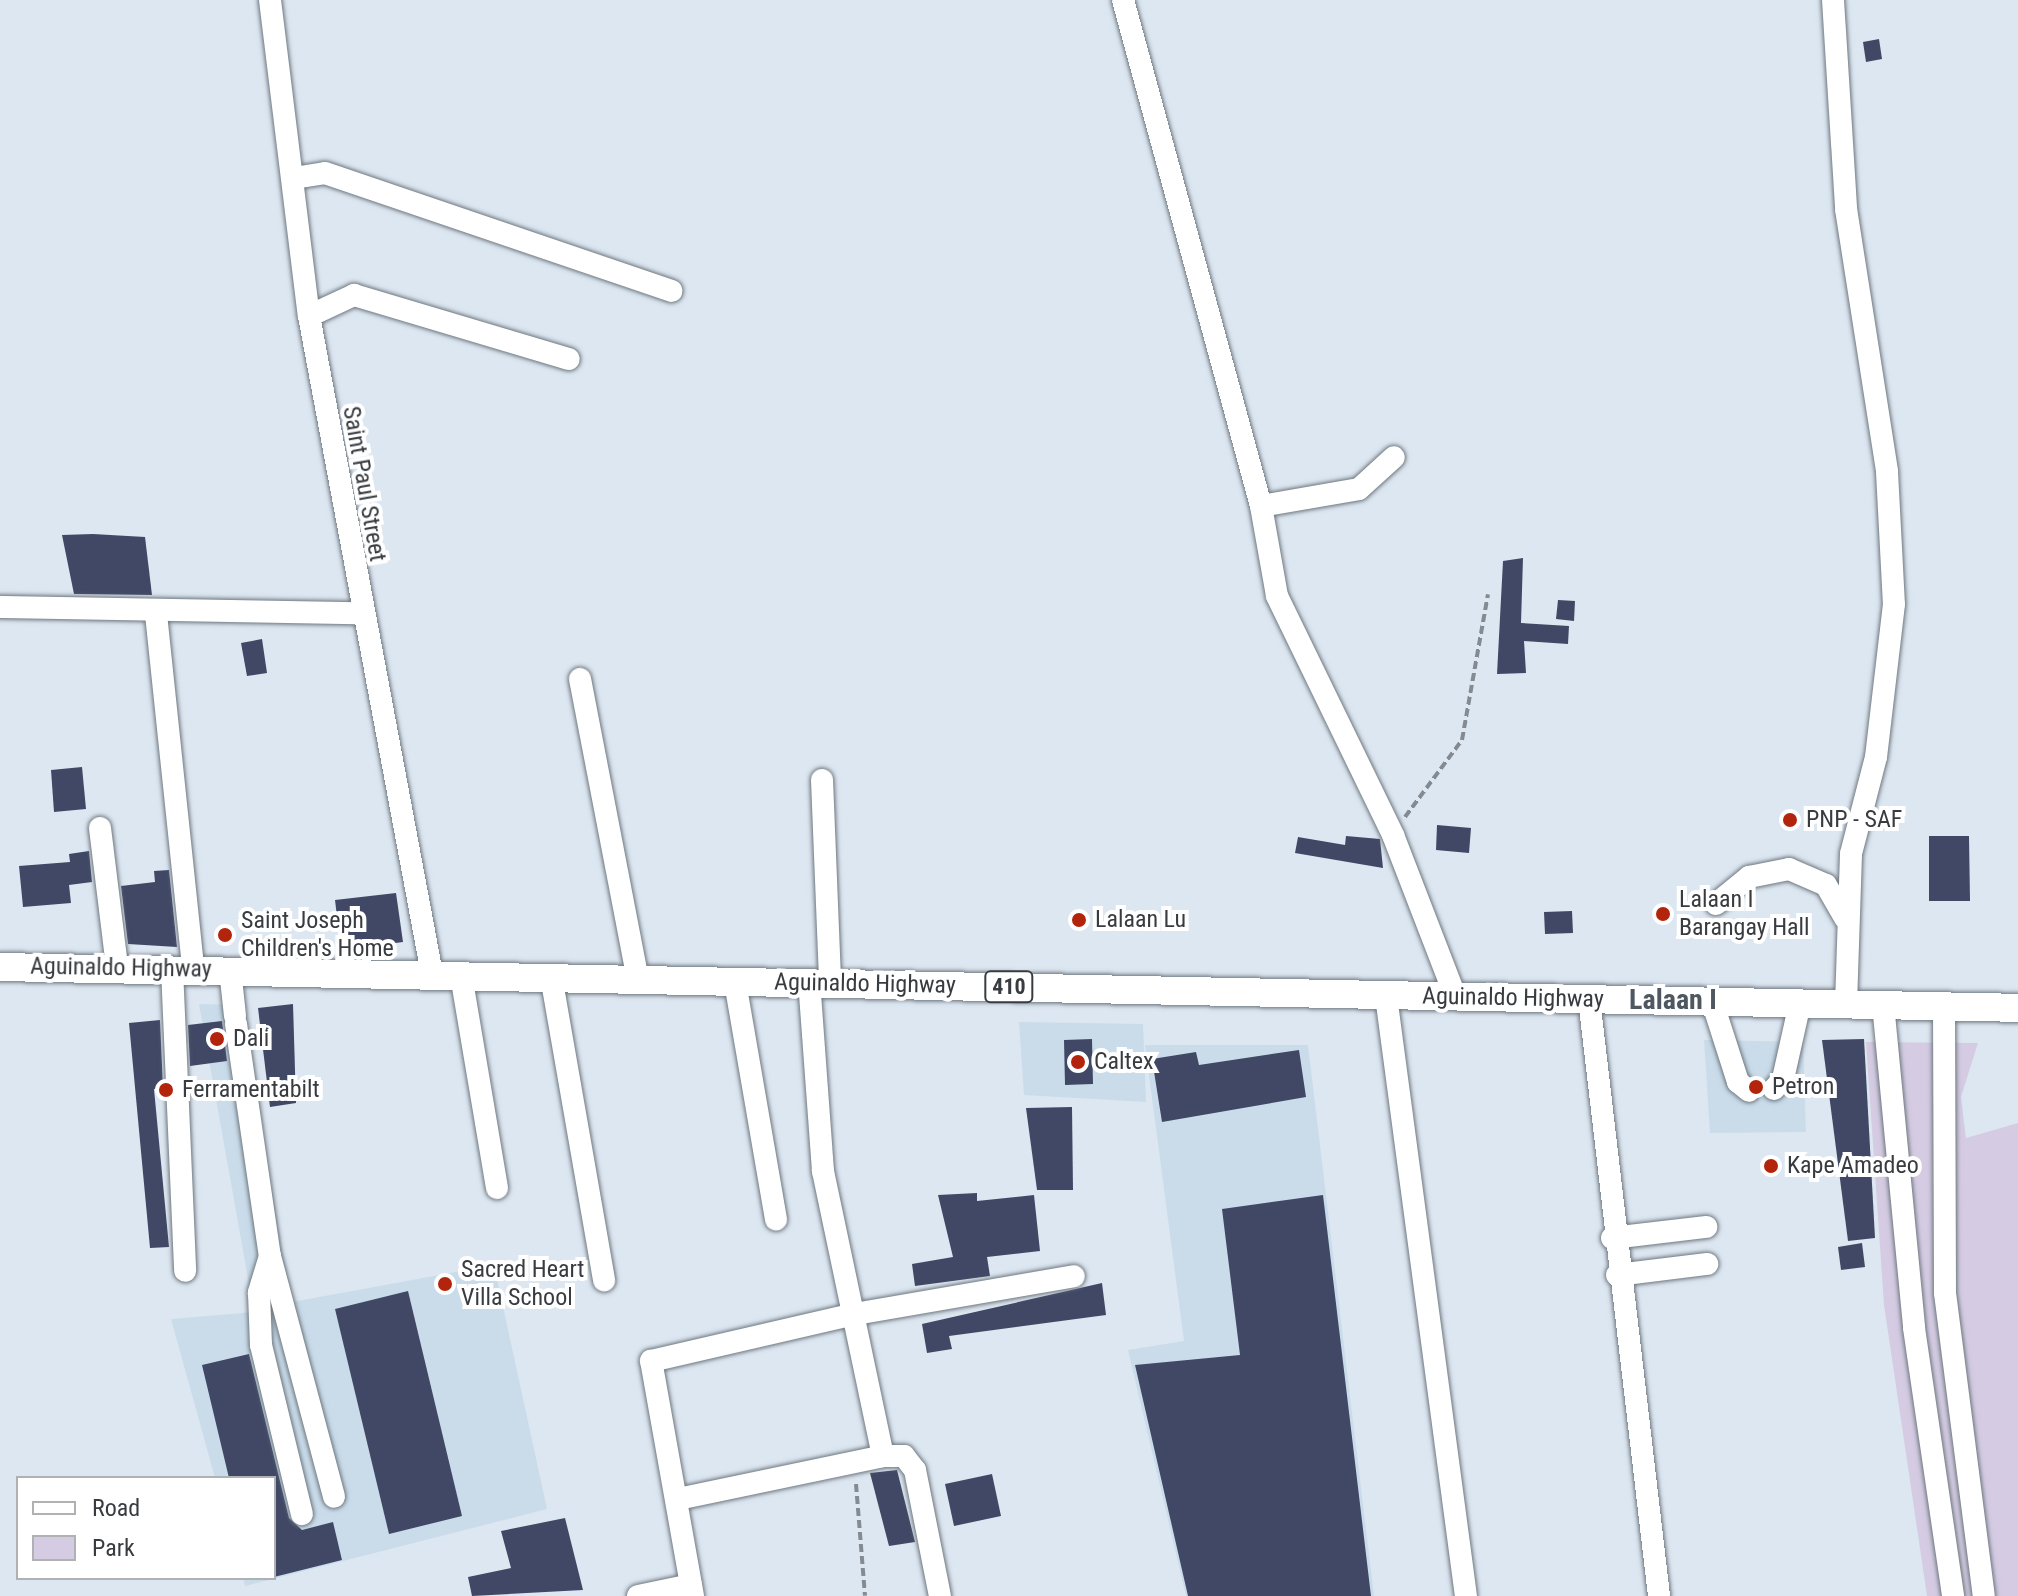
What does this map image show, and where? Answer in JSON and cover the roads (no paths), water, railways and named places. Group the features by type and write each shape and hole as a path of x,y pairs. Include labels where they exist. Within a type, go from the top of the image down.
{"main road":[{"name":"Aguinaldo Highway","path":"0,967 230,969 2018,1008"}],"street":[{"name":"Saint Paul Street","path":"270,0 309,316 361,613 432,974"},
{"path":"1123,0 1261,506 1277,596 1393,835 1456,998"},
{"path":"1833,0 1846,209 1887,472 1894,604 1845,918 1846,1003"},
{"path":"294,178 325,173 671,291"},
{"path":"309,316 354,295 569,359"},
{"path":"1261,506 1359,489 1394,457"},
{"path":"0,607 156,614 361,613"},
{"path":"156,614 183,969 185,1271"},
{"path":"580,679 638,979"},
{"path":"822,780 820,982 823,1171 883,1456"},
{"path":"100,828 117,967"},
{"path":"1716,904 1749,877 1789,869 1826,885 1845,918"},
{"path":"230,969 270,1256 334,1497"},
{"path":"461,975 497,1188"},
{"path":"551,976 604,1280"},
{"path":"735,982 776,1219"},
{"path":"1386,996 1466,1596"},
{"path":"1589,999 1612,1238 1659,1596"},
{"path":"1712,1001 1738,1082 1749,1091"},
{"path":"1774,1089 1783,1079 1800,1003"},
{"path":"1883,1004 1914,1328 1953,1596"},
{"path":"1944,1006 1945,1293 1984,1596"},
{"path":"1612,1238 1706,1227"},
{"path":"270,1256 259,1293 261,1345 302,1514"},
{"path":"1617,1275 1707,1264"},
{"path":"638,1596 692,1590 651,1361 855,1314 1074,1276"},
{"path":"678,1499 856,1461 904,1456 915,1470 940,1596"}],"place":[{"name":"PNP - SAF","path":"1790,820"},
{"name":"Lalaan I Barangay Hall","path":"1663,914"},
{"name":"Lalaan Lu","path":"1079,920"},
{"name":"Saint Joseph Children's Home","path":"225,935"},
{"name":"Dali","path":"217,1039"},
{"name":"Caltex","path":"1078,1062"},
{"name":"Petron","path":"1756,1087"},
{"name":"Ferramentabilt","path":"166,1090"},
{"name":"Kape Amadeo","path":"1771,1166"},
{"name":"Sacred Heart Villa School","path":"445,1284"}],"district":[{"name":"Lalaan I","path":"1673,1000"}]}
